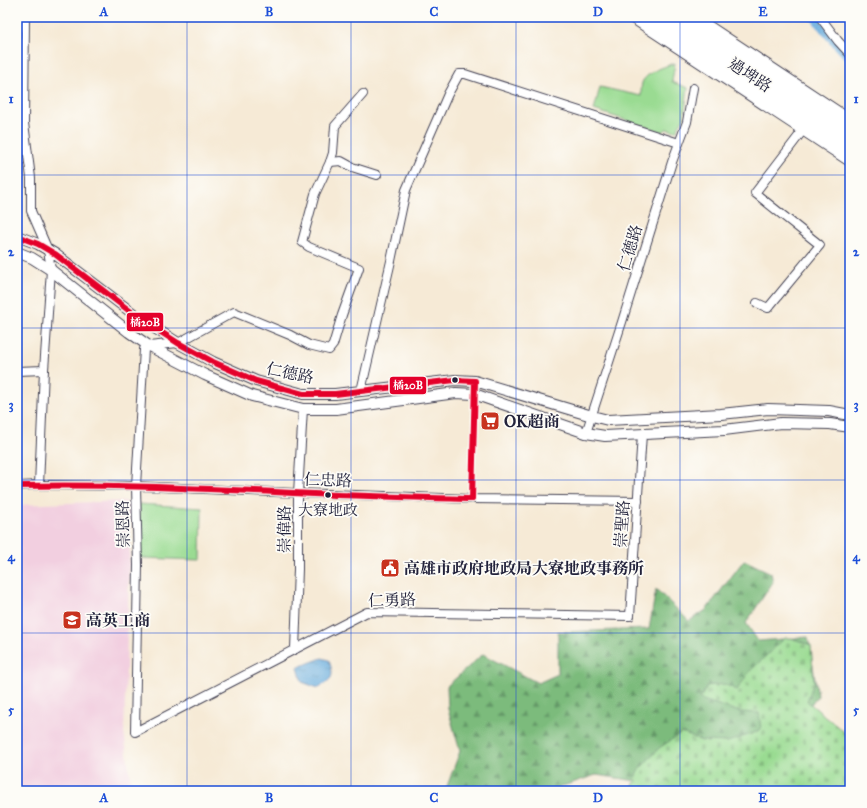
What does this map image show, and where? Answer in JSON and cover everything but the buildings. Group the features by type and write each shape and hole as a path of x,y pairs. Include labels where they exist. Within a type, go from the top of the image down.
{"highway":[{"path":"651,17 850,148"},
{"path":"675,17 850,133"}],"main road":[{"name":"過埤路","path":"633,17 850,160"},
{"name":"過埤路","path":"693,17 850,121"}],"street":[{"path":"25,17 24,123 31,178 31,211 48,250 51,270 44,370 39,485"},
{"path":"820,17 850,54"},
{"path":"361,391 406,190 448,94 459,74 465,74 679,143"},
{"name":"仁德路","path":"586,433 672,162 687,122 693,88"},
{"path":"149,346 178,343 234,312 310,344 329,350 333,345 359,268 309,247 302,242 316,194 333,153 335,126 363,94"},
{"path":"757,303 768,308 820,245 755,193 804,130"},
{"path":"330,162 341,161 352,167 377,175"},
{"name":"仁德路","path":"17,236 38,244 55,254 139,318 178,343 213,362 256,381 303,394 335,394 455,380 475,381 608,420 721,414 768,409 829,411 850,415"},
{"name":"仁德路","path":"17,252 32,258 51,270 149,346 205,375 252,396 303,410 336,409 456,393 474,394 586,433 605,436 724,430 781,423 830,424 850,427"},
{"name":"崇恩路","path":"135,732 138,565 136,486 144,349 149,346"},
{"path":"17,371 44,370"},
{"name":"崇偉路","path":"296,649 298,493 303,410"},
{"name":"崇聖路","path":"630,616 642,434"},
{"name":"仁忠路","path":"17,486 136,486 472,499 638,501"},
{"name":"仁勇路","path":"135,732 366,612 630,616"}],"shaded area":[{"name":"高英工商","path":"125,501 131,507 124,732 131,783 117,791 17,791 17,505"}],"green space":[{"path":"675,63 672,82 688,88 684,118 676,131 666,129 663,132 594,110 600,87 641,96 642,83 647,76 656,70"},
{"path":"139,504 202,508 201,560 140,558"},
{"path":"744,560 771,573 773,582 746,623 758,641 808,637 818,696 794,723 651,783 596,775 560,787 557,791 457,791 446,789 460,751 448,709 447,686 483,654 538,683 558,674 558,632 649,629 656,589 689,621 706,610"},
{"path":"785,638 791,638 811,645 814,682 807,701 844,732 850,733 850,791 629,791 633,787 637,772 659,748 682,733 702,741 728,742 761,729 759,713 740,712 700,699 707,686 724,684 737,690 750,671"}],"water":[{"path":"322,658 329,660 332,670 330,679 318,688 302,682 298,667"}],"waterway":[{"path":"814,17 850,59"}],"transit line":[{"name":"橘20B","path":"17,236 38,244 55,254 139,318 178,343 213,362 256,381 303,394 335,394 455,380 475,381 472,499"},
{"name":"橘20B","path":"17,486 146,487 472,499"}],"place":[{"name":"OK超商","path":"490,421"},
{"name":"大寮地政","path":"328,495"},
{"name":"高雄市政府地政局大寮地政事務所","path":"390,568"},
{"name":"高英工商","path":"72,620"}]}
